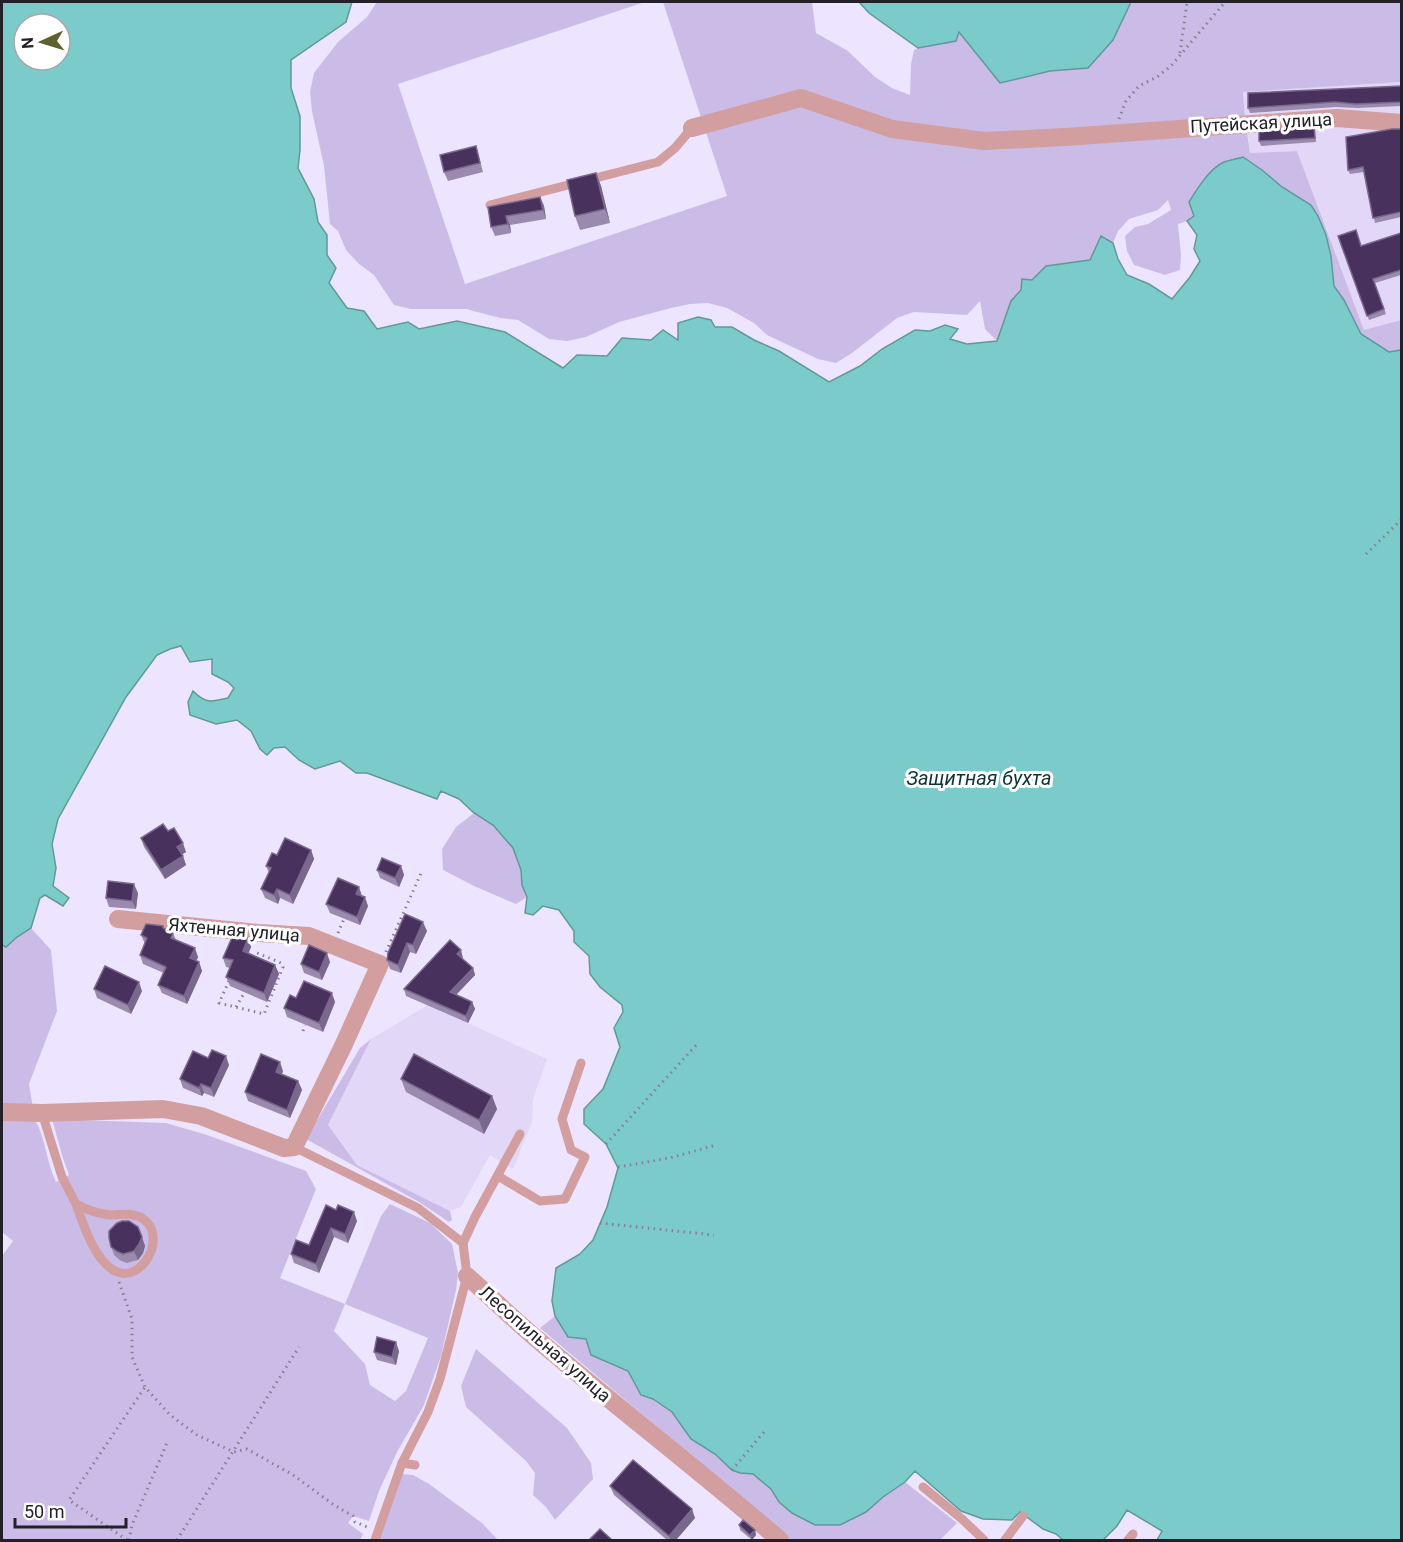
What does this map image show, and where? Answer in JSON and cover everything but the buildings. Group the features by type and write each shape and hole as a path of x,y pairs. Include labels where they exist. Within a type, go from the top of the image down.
{"street":[{"name":"Путейская улица","path":"692,128 801,98 892,129 984,141 1337,118 1401,123"},
{"name":"Яхтенная улица","path":"118,919 309,936 380,964"},
{"path":"2,1112 163,1109 201,1116 284,1148 294,1147 380,964"},
{"name":"Лесопильная улица","path":"467,1276 536,1339 656,1439 726,1493 780,1540"}],"lane":[{"path":"490,205 658,162 675,148 692,128"},
{"path":"498,1176 540,1201 565,1199 585,1157 571,1150 562,1119 581,1063"},
{"path":"42,1113 62,1177 98,1254 116,1272 127,1273 136,1270 146,1262 151,1252 153,1232 142,1218 128,1213 98,1214 76,1204"},
{"path":"294,1147 418,1208 463,1243 520,1134"},
{"name":"Лесопильная улица","path":"463,1243 467,1276"},
{"path":"376,1536 402,1463 428,1412 440,1379 467,1276"},
{"path":"402,1463 415,1465"},
{"path":"923,1487 984,1540"},
{"path":"1005,1540 1023,1516"}],"path":[{"path":"1180,55 1187,2"},
{"path":"1120,132 1119,121 1126,101 1139,86 1157,77 1171,66 1226,2"},
{"path":"1366,554 1401,519"},
{"path":"380,964 422,871"},
{"path":"335,938 344,919"},
{"path":"229,981 219,1003 264,1014 282,971 281,963 255,952"},
{"path":"236,1007 243,995"},
{"path":"303,1031 305,1025"},
{"path":"606,1144 699,1042"},
{"path":"618,1167 670,1158 716,1145"},
{"path":"600,1223 714,1235"},
{"path":"116,1272 132,1319 132,1357 145,1387 170,1415 197,1435 234,1452 248,1449 353,1516 355,1522 376,1536"},
{"path":"177,1540 299,1347"},
{"path":"145,1387 69,1500 128,1540 132,1525 168,1443"},
{"path":"732,1470 764,1432"}],"shaded area":[{"path":"377,2 645,2 398,84 465,284 727,196 663,2 812,2 816,33 848,51 875,77 892,88 910,95 914,50 956,41 959,32 1050,71 1088,68 1113,40 1131,2 1401,2 1401,82 1243,92 1250,153 1297,151 1364,330 1401,320 1401,350 1389,352 1361,334 1344,300 1334,286 1326,235 1311,205 1282,187 1243,157 1226,162 1214,169 1189,202 1194,216 1178,224 1180,270 1165,275 1134,265 1127,251 1125,236 1135,227 1148,224 1171,210 1168,200 1158,210 1129,219 1118,231 1113,243 1101,236 1090,260 1032,280 1011,301 997,341 985,329 980,301 967,315 914,312 897,318 836,363 818,359 767,335 754,323 727,308 708,303 671,308 619,322 586,337 567,341 549,339 518,320 466,309 411,309 394,305 374,275 346,250 338,231 330,224 324,166 310,92 314,73 338,42 367,17"},
{"path":"1401,82 1401,118 1245,119 1243,92"},
{"path":"1338,123 1401,128 1401,320 1364,330 1297,151 1250,153 1247,128"},
{"path":"474,813 493,825 513,848 527,897 516,904 443,870 442,849 456,827"},
{"path":"31,928 51,950 57,1011 29,1084 33,1108 2,1106 2,945 6,946"},
{"path":"428,1005 547,1059 533,1099 532,1122 513,1169 490,1155 461,1207 450,1211 357,1165 328,1125 371,1039"},
{"path":"371,1039 328,1125 357,1165 450,1211 452,1220 449,1222 419,1202 306,1139 360,1048"},
{"path":"2,1119 35,1120 42,1134 56,1182 69,1175 52,1119 166,1123 207,1135 306,1171 316,1189 280,1278 345,1304 381,1216 390,1204 430,1223 452,1244 458,1273 456,1290 441,1356 424,1405 397,1452 379,1491 369,1521 353,1516 348,1523 363,1534 360,1540 2,1540 2,1256 13,1241 2,1232","holes":["345,1304 428,1338 406,1391 395,1401 370,1385 365,1364 334,1331"]},
{"path":"555,1316 568,1337 586,1339 591,1355 628,1371 641,1395 672,1412 691,1439 715,1454 732,1470 753,1474 771,1489 779,1502 866,1512 905,1482 957,1523 940,1540 791,1540 540,1328"},
{"path":"476,1349 567,1428 591,1463 593,1479 555,1520 546,1507 533,1495 535,1473 526,1461 466,1407 461,1386"},
{"path":"402,1474 413,1475 429,1484 482,1523 498,1540 378,1540"}],"water":[{"name":"Защитная бухта","path":"2,2 352,2 346,22 291,60 291,88 300,116 298,168 314,199 318,222 327,235 327,255 336,268 329,283 347,308 364,311 377,329 408,322 419,329 457,321 505,332 563,368 577,355 607,356 622,338 651,340 663,330 678,340 678,323 698,317 711,320 715,327 732,327 779,351 829,382 860,366 882,349 915,330 930,331 945,325 958,329 950,339 967,344 997,341 1011,301 1021,290 1022,279 1032,280 1046,266 1090,260 1101,236 1113,243 1118,259 1127,275 1149,284 1172,299 1200,261 1194,249 1197,235 1187,221 1194,216 1189,202 1204,179 1214,169 1224,162 1243,157 1282,187 1311,205 1326,235 1334,286 1344,300 1361,334 1389,352 1401,350 1401,1540 1157,1540 1162,1531 1127,1510 1117,1526 1103,1540 1063,1540 1020,1512 1012,1520 983,1519 961,1511 915,1471 905,1482 866,1512 840,1525 815,1525 792,1513 779,1502 771,1489 753,1474 732,1470 715,1454 691,1439 672,1412 653,1399 641,1395 628,1371 591,1355 586,1339 568,1337 555,1316 552,1301 556,1268 580,1254 593,1240 607,1207 618,1168 606,1144 584,1124 584,1109 603,1089 620,1047 614,1028 623,1012 622,1005 600,987 590,974 589,956 574,942 574,931 559,910 543,906 533,915 525,913 527,897 513,848 493,825 474,813 459,799 441,791 437,799 367,773 356,773 340,761 315,769 299,760 285,747 274,748 267,755 260,749 251,731 237,720 216,724 190,715 188,702 193,691 205,700 213,701 228,698 234,688 228,682 212,674 212,659 190,662 181,646 170,649 157,655 126,697 58,819 52,844 56,868 53,886 69,898 63,906 45,895 40,898 31,928 6,947 2,945"},
{"path":"859,2 1131,2 1113,40 1088,68 1050,71 1000,83 959,32 956,41 918,48 869,13"}]}
